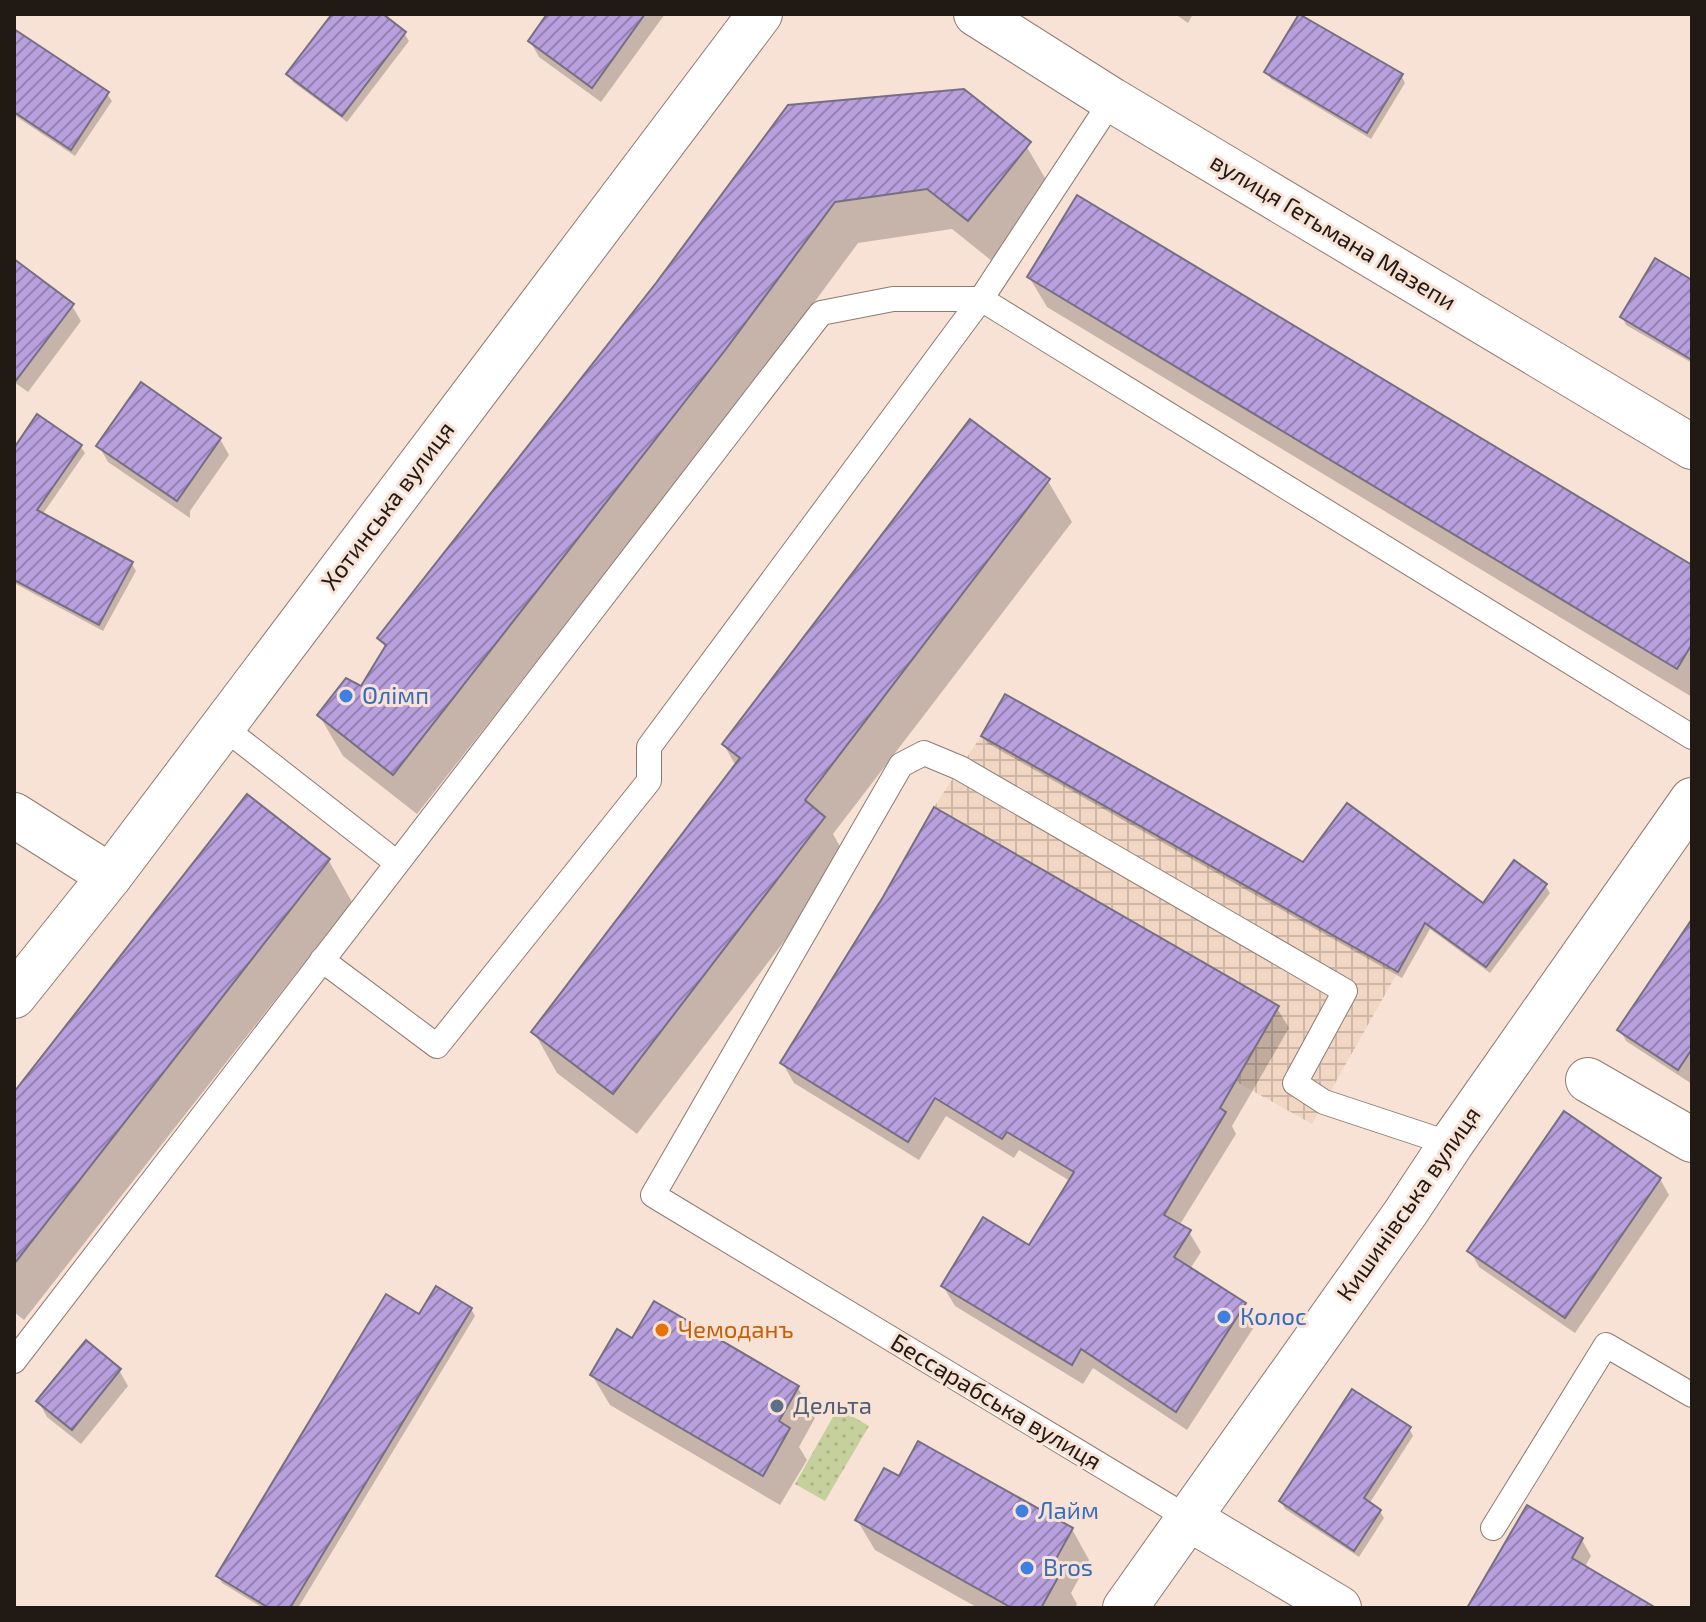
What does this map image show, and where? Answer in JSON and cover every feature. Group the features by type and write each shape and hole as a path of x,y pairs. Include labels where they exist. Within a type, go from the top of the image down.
{"street":[{"name":"Хотинська вулиця","path":"14,996 110,876 760,14"},
{"name":"вулиця Гетьмана Мазепи","path":"976,14 1112,100 1692,447"},
{"name":"Кишинівська вулиця","path":"1125,1608 1406,1212 1692,800"},
{"path":"14,815 110,876"},
{"path":"1588,1080 1692,1140"},
{"name":"Бессарабська вулиця","path":"1188,1518 1339,1608"}],"lane":[{"path":"322,960 437,1046 649,781 649,747 981,299 1112,100"},
{"path":"14,1361 821,313 893,299 981,299 1692,737"},
{"path":"222,726 397,863"},
{"name":"Бессарабська вулиця","path":"1188,1518 653,1195 901,765 924,753 960,768 1345,991 1295,1083 1324,1102 1451,1144"},
{"path":"1493,1528 1606,1345 1692,1395"}],"shaded area":[{"path":"1005,694 1422,929 1312,1124 1235,1081 934,807"}],"green space":[{"path":"838,1408 869,1426 825,1501 795,1484"}],"building":[{"path":"332,14 383,14 406,32 342,116 286,74"},
{"path":"547,14 645,14 592,88 528,41"},
{"path":"1299,14 1403,74 1367,133 1264,72"},
{"path":"14,29 109,92 71,150 14,112"},
{"path":"964,89 1031,142 968,221 927,189 835,202 726,349 393,775 317,715 346,678 361,686 386,645 377,638 656,283 788,105"},
{"path":"1077,195 1692,565 1692,644 1677,669 1027,277"},
{"path":"1655,258 1692,280 1692,360 1620,317"},
{"path":"14,259 74,304 14,383"},
{"path":"141,382 221,438 177,501 96,446"},
{"path":"37,414 82,445 37,510 133,562 99,625 14,580 14,448"},
{"path":"970,419 1050,479 805,800 825,817 613,1094 531,1032 740,758 722,744"},
{"path":"1005,694 1303,862 1347,803 1483,903 1514,860 1547,884 1486,967 1425,923 1398,972 981,736"},
{"path":"247,794 330,859 14,1264 14,1092"},
{"path":"934,807 1279,1006 1220,1108 1226,1112 1164,1215 1191,1230 1174,1257 1246,1303 1176,1412 1081,1349 1072,1365 941,1286 983,1217 1029,1245 1074,1172 1007,1132 1002,1139 935,1098 908,1142 780,1063 883,897"},
{"path":"1692,919 1692,1049 1678,1070 1617,1030"},
{"path":"1564,1111 1661,1178 1565,1318 1467,1251"},
{"path":"436,1286 472,1308 290,1608 269,1608 216,1576 386,1294 419,1314"},
{"path":"654,1301 799,1386 779,1421 790,1428 763,1476 590,1375 617,1329 632,1338"},
{"path":"86,1340 121,1369 72,1430 36,1401"},
{"path":"1352,1389 1411,1427 1364,1498 1381,1510 1354,1551 1279,1501"},
{"path":"918,1441 1073,1528 1052,1566 1061,1572 1041,1608 1012,1608 855,1520 884,1468 899,1476"},
{"path":"1527,1505 1583,1538 1572,1558 1656,1608 1467,1608"}],"place":[{"name":"Олімп","path":"346,696"},
{"name":"Колос","path":"1224,1317"},
{"name":"Чемоданъ","path":"662,1330"},
{"name":"Дельта","path":"777,1406"},
{"name":"Лайм","path":"1022,1511"},
{"name":"Bros","path":"1027,1568"}]}
